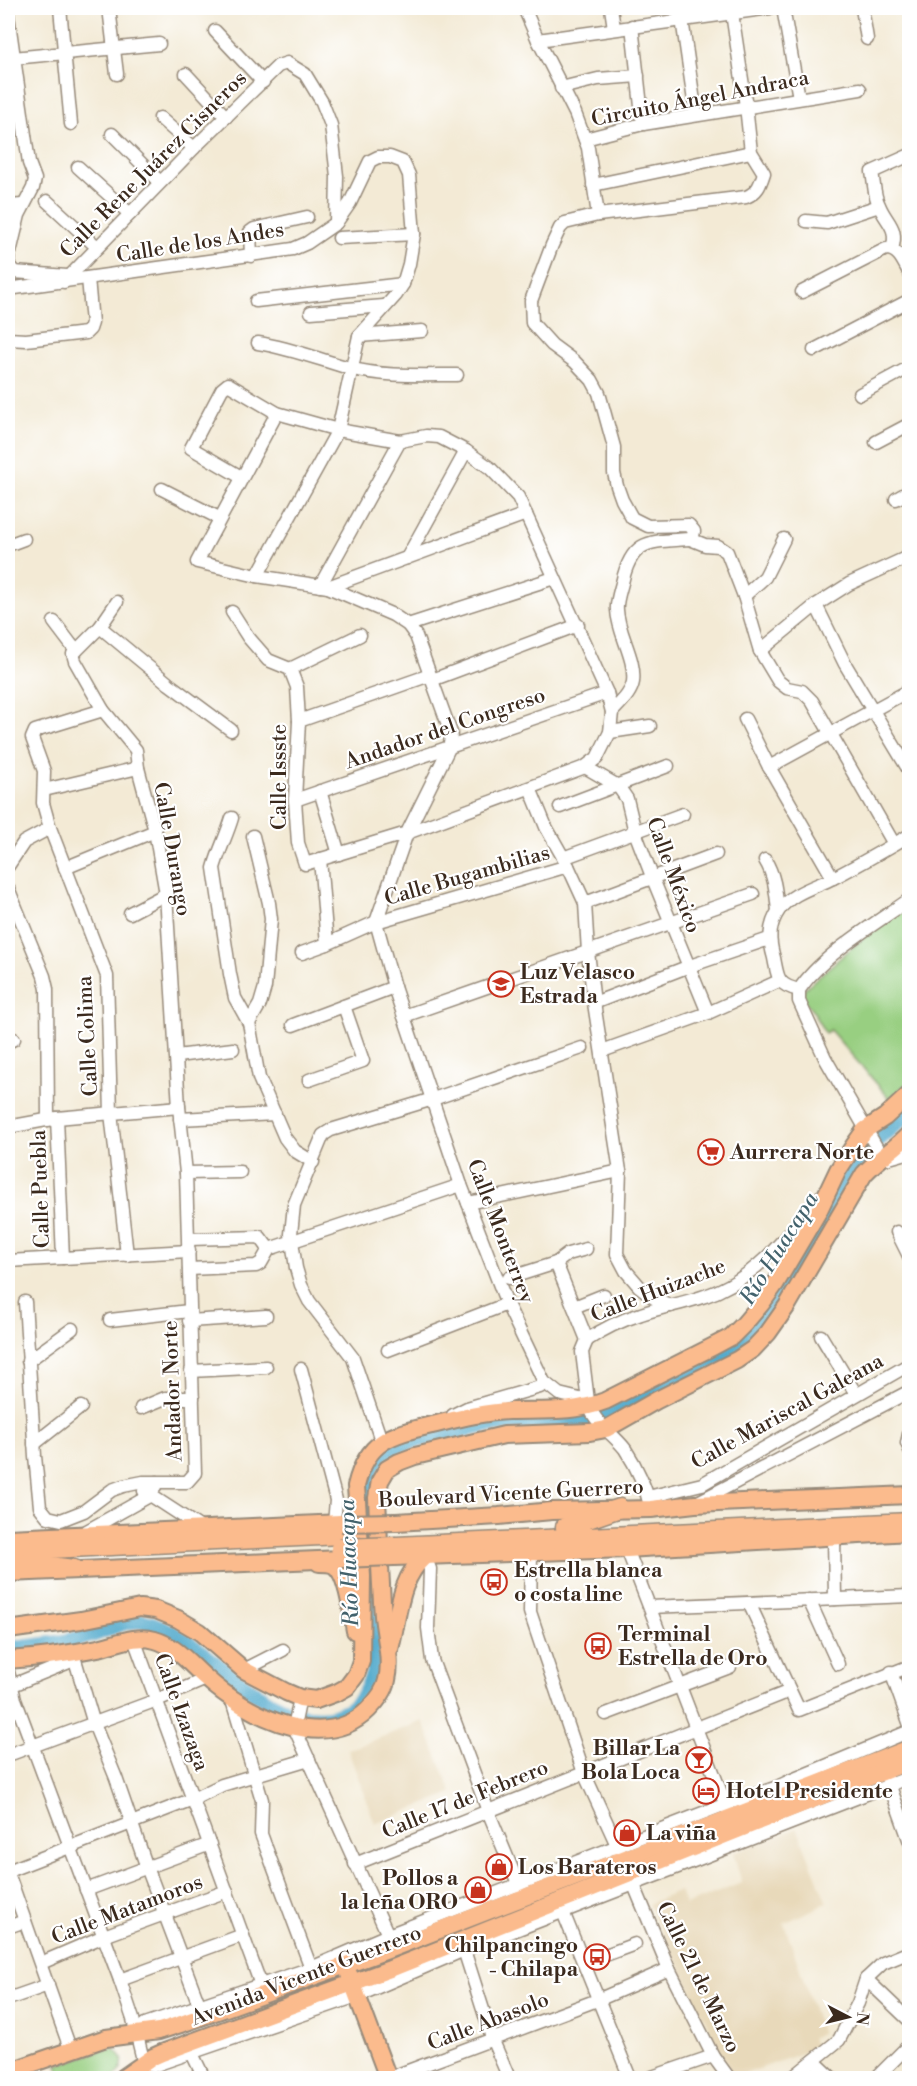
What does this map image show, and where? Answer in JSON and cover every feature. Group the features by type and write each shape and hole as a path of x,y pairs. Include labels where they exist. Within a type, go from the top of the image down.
{"highway":[{"path":"565,1527 620,1508"},
{"name":"Boulevard Vicente Guerrero","path":"396,1540 565,1527 909,1510"},
{"name":"Boulevard Vicente Guerrero","path":"8,1551 340,1538 396,1540 909,1522"},
{"name":"Boulevard Vicente Guerrero","path":"8,1560 205,1554 340,1538"},
{"path":"8,1560 74,1569"}],"main road":[{"path":"8,1630 125,1610 148,1609 178,1619 200,1632 243,1670 300,1698 316,1700 347,1687 356,1675 362,1653 362,1576 356,1486 368,1455 391,1435 432,1425 486,1413 555,1411 605,1401 731,1336 761,1304 776,1283 818,1212 838,1170 866,1132 909,1094"},
{"path":"8,1660 74,1656 134,1639 155,1640 171,1648 231,1697 259,1713 308,1730 327,1730 347,1726 360,1718 383,1692 387,1680 388,1659 383,1614 377,1498 380,1481 387,1469 415,1456 504,1435 590,1432 605,1427 737,1360 753,1349 768,1333 864,1174 880,1155 909,1133"},
{"name":"Boulevard Vicente Guerrero","path":"396,1540 650,1503 695,1504 909,1495"},
{"name":"Boulevard Vicente Guerrero","path":"8,1538 204,1530 340,1538"},
{"name":"Boulevard Vicente Guerrero","path":"396,1540 425,1556 627,1549 909,1532"},
{"name":"Boulevard Vicente Guerrero","path":"8,1573 297,1562 340,1538"},
{"path":"388,1659 403,1589 411,1572 425,1556"},
{"path":"297,1562 326,1563 335,1566 342,1573 362,1653"},
{"path":"626,1866 862,1773 909,1748"},
{"path":"8,2072 114,2036 159,2031 184,2023 347,1964 384,1942 558,1900 728,1811 862,1773 887,1778 909,1761"},
{"path":"775,1788 798,1791"},
{"name":"Avenida Vicente Guerrero","path":"123,2079 153,2057 190,2048 354,1990 390,1969 558,1900"},
{"path":"347,1964 354,1990 388,2079"}],"street":[{"path":"60,8 71,124"},
{"path":"109,8 117,74"},
{"name":"Circuito Ángel Andraca","path":"524,8 575,113 585,139 643,124 746,106 860,90"},
{"path":"611,8 614,28"},
{"path":"538,40 770,8"},
{"path":"783,8 799,98"},
{"path":"862,8 867,39"},
{"path":"690,538 694,531 689,525 648,526 632,518 621,500 617,486 614,473 614,447 599,393 592,380 575,362 552,345 532,323 531,301 560,228 570,220 746,197 755,193 764,173 751,152 732,13"},
{"path":"8,15 29,163 35,179 33,188 23,206 8,263 14,272 66,279"},
{"path":"682,19 696,115"},
{"path":"632,26 643,124"},
{"path":"215,31 263,82"},
{"path":"13,58 159,44"},
{"name":"Calle Rene Juárez Cisneros","path":"8,289 66,279 194,148 278,66 287,63 305,74 322,102 331,125 337,176 336,223"},
{"path":"186,74 226,117"},
{"path":"561,88 598,79 638,76"},
{"path":"160,118 194,148"},
{"path":"112,134 160,182"},
{"path":"585,139 598,215"},
{"path":"593,185 751,152"},
{"path":"892,249 894,233 888,218 879,206 873,172 909,155"},
{"name":"Calle de los Andes","path":"66,279 88,278 293,249 307,243 336,223 350,203 370,161 378,157 390,157 403,162 409,176 414,234 403,284 396,295 358,336 338,430 257,576"},
{"path":"78,167 130,214"},
{"path":"48,201 97,247"},
{"path":"8,206 23,206"},
{"path":"806,221 827,223 879,206"},
{"path":"251,256 250,232 254,229 307,217"},
{"path":"339,238 414,234"},
{"path":"802,292 886,249 892,249 898,253 909,274"},
{"path":"8,339 26,340 86,333 92,323 88,278"},
{"path":"256,301 403,284"},
{"path":"814,350 909,300"},
{"path":"311,312 384,306"},
{"path":"358,336 422,331"},
{"path":"258,343 288,348 350,368 400,375 457,375"},
{"path":"860,394 909,368"},
{"path":"242,477 191,448 222,389 228,384 277,412 338,430 400,441 426,436 439,437 466,451 490,468 518,497 578,625 607,693 612,712 610,732 597,758 585,767 407,833 320,859 327,944"},
{"path":"277,412 197,562 257,576 324,587 393,615 408,625 416,636 451,734 450,746 407,833 376,922 302,953"},
{"path":"876,442 909,424"},
{"path":"324,587 400,441"},
{"path":"407,558 466,451"},
{"path":"162,489 219,518"},
{"path":"896,499 909,491"},
{"path":"324,587 526,514"},
{"path":"612,712 627,696 633,685 633,672 616,609 626,567 639,547 653,542 690,538 718,546 727,552 744,596 760,651 778,681 787,687 802,691 812,701 894,844"},
{"path":"8,545 24,539"},
{"path":"744,596 765,577 784,539"},
{"path":"760,651 816,605 849,584 909,556"},
{"path":"408,625 554,578"},
{"path":"74,653 100,627 117,602"},
{"path":"816,605 845,664 909,768"},
{"path":"232,612 248,637 268,660 290,669 360,635"},
{"name":"Calle Durango","path":"54,622 74,653 75,661 103,710 136,750 138,768 155,831 165,894 186,1173"},
{"path":"299,721 431,678 578,625"},
{"path":"100,627 169,684 231,729"},
{"name":"Calle Issste","path":"290,669 297,687 299,721 295,800 298,843 306,864 320,859"},
{"path":"769,767 909,690"},
{"name":"Andador del Congreso","path":"295,800 607,693"},
{"name":"Calle Colima","path":"103,710 35,732 32,738 44,771 43,803 50,828 107,976 111,1113 127,1255"},
{"path":"745,719 769,767 834,878"},
{"path":"610,732 650,726"},
{"path":"560,807 668,766"},
{"path":"585,767 618,786"},
{"path":"44,790 138,768"},
{"name":"Calle México","path":"618,786 627,799 635,832 687,967 708,1013"},
{"path":"530,788 546,827 566,862 585,903 594,1003 620,1171 617,1254 626,1271 639,1286 654,1298 671,1306"},
{"path":"320,791 339,854"},
{"name":"Calle Bugambilias","path":"376,922 566,862 683,814"},
{"path":"232,818 214,868 235,998 249,1023 260,1078 285,1138 295,1151 313,1162"},
{"path":"8,866 24,842 50,828"},
{"path":"65,868 155,831"},
{"path":"249,1023 260,1004 265,987 271,919 252,836"},
{"path":"799,990 786,987 779,981 769,939 770,929 778,911 788,900 834,878 909,836"},
{"path":"585,903 716,854"},
{"path":"765,860 771,869 778,911"},
{"name":"Calle Puebla","path":"8,888 44,976 47,989 52,1119 63,1258"},
{"path":"130,913 165,894"},
{"path":"404,1016 753,894"},
{"path":"909,899 844,946 807,978 799,990 799,1001 825,1058 880,1155 889,1158 909,1152"},
{"name":"Calle Monterrey","path":"376,922 394,987 461,1185 507,1304 544,1383"},
{"path":"594,1003 687,967 769,939"},
{"path":"602,1051 708,1013 779,981"},
{"path":"293,1025 394,987"},
{"path":"309,1080 363,1061 344,1006"},
{"path":"381,1443 353,1358 309,1300 301,1285 291,1234 294,1205 326,1132 433,1099 582,1048"},
{"path":"177,1056 232,1049"},
{"path":"8,1127 52,1119 111,1113 275,1114"},
{"name":"Calle Huizache","path":"587,1340 600,1331 641,1314 719,1290 743,1278 801,1219 838,1170"},
{"path":"468,1203 620,1171"},
{"path":"186,1173 240,1172"},
{"name":"Andador Norte","path":"151,1495 157,1482 187,1482 195,1473 186,1173"},
{"path":"189,1269 256,1266 261,1263 269,1249 293,1243 461,1185"},
{"path":"897,1232 909,1258"},
{"path":"8,1261 127,1255 260,1237 269,1249"},
{"path":"509,1278 556,1263 568,1254 586,1249"},
{"path":"556,1263 587,1340 582,1352 589,1406 624,1448 638,1472 650,1503"},
{"path":"574,1307 604,1295"},
{"path":"26,1302 28,1361 40,1507 48,1517 61,1520 84,1511 112,1490 132,1484 157,1482"},
{"path":"388,1350 507,1304"},
{"path":"110,1320 189,1316 266,1316"},
{"path":"28,1361 72,1329"},
{"path":"821,1336 856,1394"},
{"name":"Calle Mariscal Galeana","path":"650,1503 702,1484 909,1364"},
{"path":"191,1371 266,1367"},
{"path":"301,1369 336,1500 340,1538"},
{"path":"432,1425 467,1408 540,1387 544,1383 559,1394 589,1406"},
{"path":"695,1504 909,1391"},
{"path":"141,1408 165,1398 193,1398"},
{"path":"34,1444 81,1407"},
{"path":"909,1430 907,1443 909,1450"},
{"path":"132,1484 204,1530"},
{"path":"79,1535 151,1495"},
{"path":"834,1536 835,1599"},
{"path":"627,1549 728,1811 775,1788 909,1731"},
{"name":"Calle 21 de Marzo","path":"531,1552 530,1612 584,1773 669,1969 713,2055 729,2079"},
{"path":"425,1556 430,1569 428,1628 432,1660 488,1811 519,1886"},
{"path":"650,1607 909,1596"},
{"path":"809,1600 838,1664"},
{"path":"749,1603 800,1710 909,1666"},
{"name":"Calle Izazaga","path":"134,1639 261,1986"},
{"path":"243,1670 283,1650"},
{"path":"9,1687 74,1656 94,1724 200,2007"},
{"path":"606,1714 730,1667"},
{"path":"8,1672 9,1687 120,1980 144,2064"},
{"path":"891,1672 909,1725"},
{"path":"8,1755 156,1701 206,1678"},
{"name":"Calle 17 de Febrero","path":"354,1864 790,1691"},
{"path":"231,1697 262,1800 261,1834 311,1968"},
{"path":"300,1698 295,1725 354,1864 384,1942 390,1969"},
{"path":"71,2051 8,1872 193,1799 222,1785 309,1759"},
{"path":"136,2034 145,2024 384,1942 519,1886 626,1866 802,1817 887,1778 909,1777"},
{"path":"887,1778 909,1842"},
{"path":"86,1890 210,1844"},
{"path":"354,1990 464,1950 626,1866"},
{"name":"Calle Matamoros","path":"40,1963 104,1936 227,1891"},
{"path":"558,1900 630,2079"},
{"path":"8,1927 25,1921"},
{"path":"120,1980 243,1935"},
{"path":"584,1963 635,1944"},
{"path":"464,1950 493,2041 509,2079"},
{"path":"792,2079 839,2040 858,2003 866,1979 883,1963 909,1952"},
{"name":"Calle Abasolo","path":"388,2079 600,2000 669,1969"},
{"path":"866,1979 909,2021"},
{"path":"8,1999 48,1985"},
{"path":"876,2079 909,2044"},
{"path":"190,2048 204,2079"},
{"path":"649,2079 713,2055"},
{"path":"814,2061 832,2079"}],"shaded area":[{"path":"423,1721 452,1793 375,1824 348,1750"},
{"path":"797,1828 827,1903 784,1923 821,2032 811,2038 815,2048 734,2078 648,1904 680,1891 685,1905 742,1883 733,1853"}],"green space":[{"path":"909,899 909,1081 890,1099 830,1030 825,1033 816,1015 798,994"},
{"path":"114,2049 121,2056 122,2062 121,2069 114,2076 100,2079 62,2078 57,2065 103,2050"}],"waterway":[{"name":"Río Huacapa","path":"8,1648 67,1641 93,1635 123,1623 146,1622 169,1631 192,1645 238,1681 285,1710 309,1717 334,1716 350,1710 361,1700 374,1671 367,1481 373,1466 382,1454 414,1441 487,1425 587,1420 610,1412 724,1354 755,1326 785,1285 863,1153 910,1112"}],"place":[{"name":"Luz Velasco Estrada","path":"501,984"},
{"name":"Aurrera Norte","path":"711,1152"},
{"name":"Estrella blanca o costa line","path":"494,1582"},
{"name":"Terminal Estrella de Oro","path":"598,1646"},
{"name":"Billar La Bola Loca","path":"699,1760"},
{"name":"Hotel Presidente","path":"706,1791"},
{"name":"La viña","path":"627,1833"},
{"name":"Los Barateros","path":"499,1867"},
{"name":"Pollos a la leña ORO","path":"478,1890"},
{"name":"Chilpancingo - Chilapa","path":"597,1957"}]}
